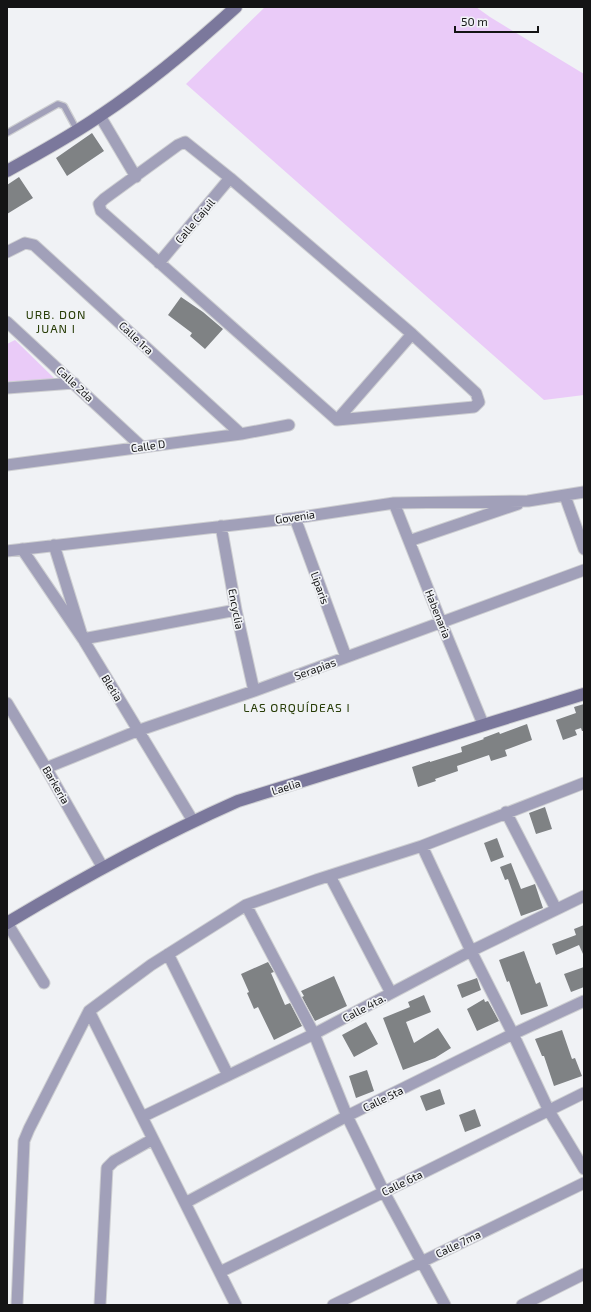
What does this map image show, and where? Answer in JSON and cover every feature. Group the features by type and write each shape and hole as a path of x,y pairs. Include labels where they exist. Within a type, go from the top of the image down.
{"street":[{"path":"7,171 100,116 172,63 236,7"},
{"path":"100,116 136,177"},
{"path":"185,142 230,178 412,334 476,393 479,402 474,407 338,420 101,211 99,204 104,199 136,177 178,145 185,142"},
{"name":"Calle Cajuil","path":"159,263 230,178"},
{"name":"Calle 1ra","path":"7,252 20,245 30,243 38,248 240,434"},
{"name":"Calle 2da","path":"7,322 142,447"},
{"path":"7,336 17,330"},
{"path":"338,420 412,334"},
{"path":"7,388 74,383"},
{"name":"Calle D","path":"7,465 240,434 289,426"},
{"name":"Govenia","path":"7,551 295,518 394,503 528,501 584,492"},
{"path":"565,496 584,549"},
{"path":"409,542 528,501"},
{"name":"Habenaria","path":"394,503 483,724"},
{"name":"Liparis","path":"295,518 346,657"},
{"name":"Encyclia","path":"221,526 236,610 254,691"},
{"name":"Bletia","path":"54,545 83,639 193,821"},
{"path":"22,549 83,639 236,610"},
{"name":"Serapias","path":"46,768 138,731 254,691 584,570"},
{"name":"Laelia","path":"7,923 103,868 193,821 238,801 584,694"},
{"name":"Barkeria","path":"7,703 103,868"},
{"path":"17,1305 24,1141 89,1010 151,965 246,905 422,846 506,812 584,783"},
{"path":"506,812 556,909"},
{"path":"422,846 470,951 513,1034 549,1111 584,1169"},
{"path":"330,876 391,993"},
{"name":"Calle 4ta.","path":"142,1117 314,1034 470,951 584,896"},
{"path":"246,905 314,1034 347,1116 384,1192 445,1305"},
{"path":"7,923 44,983"},
{"path":"168,954 228,1075"},
{"name":"Calle 5ta","path":"186,1203 347,1116 513,1034 584,1001"},
{"path":"89,1010 236,1305"},
{"name":"Calle 6ta","path":"220,1272 584,1093"},
{"path":"100,1305 107,1168 114,1161 153,1139"},
{"name":"Calle 7ma","path":"333,1305 584,1183"},
{"path":"522,1305 584,1274"}],"lane":[{"path":"7,133 58,104 64,106 78,130"}],"shaded area":[{"path":"265,7 476,7 584,74 584,395 544,400 186,84"},
{"path":"15,340 55,379 7,384 7,344"}],"building":[{"path":"92,133 104,151 67,176 56,158"},
{"path":"19,177 33,198 7,214 7,185"},
{"path":"181,297 203,312 223,329 205,349 190,336 192,333 168,315"},
{"path":"584,704 584,731 582,731 581,728 575,730 577,735 563,740 556,720 576,713 574,707"},
{"path":"527,724 532,740 505,750 507,756 491,761 489,755 457,766 458,771 418,787 412,767 462,752 461,747 499,732 500,734"},
{"path":"545,807 552,829 536,834 529,813"},
{"path":"497,838 504,857 491,862 484,843"},
{"path":"511,863 521,889 535,884 543,908 521,916 508,879 505,880 500,867"},
{"path":"584,925 584,954 579,945 556,955 552,944 576,935 574,929"},
{"path":"524,951 536,984 540,982 548,1006 521,1015 509,981 507,982 499,960"},
{"path":"268,962 274,972 271,973 285,1005 290,1003 302,1026 274,1040 258,1007 254,1009 247,993 249,992 241,974"},
{"path":"584,967 584,987 571,992 564,974"},
{"path":"334,976 347,1006 315,1021 302,997 304,996 301,991"},
{"path":"477,978 481,990 462,998 457,985"},
{"path":"424,995 431,1012 406,1022 414,1043 438,1028 451,1048 435,1058 403,1070 383,1018 410,1007 408,1002"},
{"path":"484,999 485,1002 488,1001 499,1021 477,1031 467,1009"},
{"path":"366,1022 378,1044 354,1057 342,1035"},
{"path":"562,1030 572,1059 575,1058 582,1076 554,1086 544,1056 542,1056 535,1039"},
{"path":"367,1070 374,1091 356,1098 349,1076"},
{"path":"440,1089 445,1104 426,1111 420,1096"},
{"path":"475,1109 481,1126 465,1132 459,1115"}],"district":[{"name":"URB. DON JUAN I","path":"56,322"},
{"name":"LAS ORQUÍDEAS I","path":"297,708"}]}
